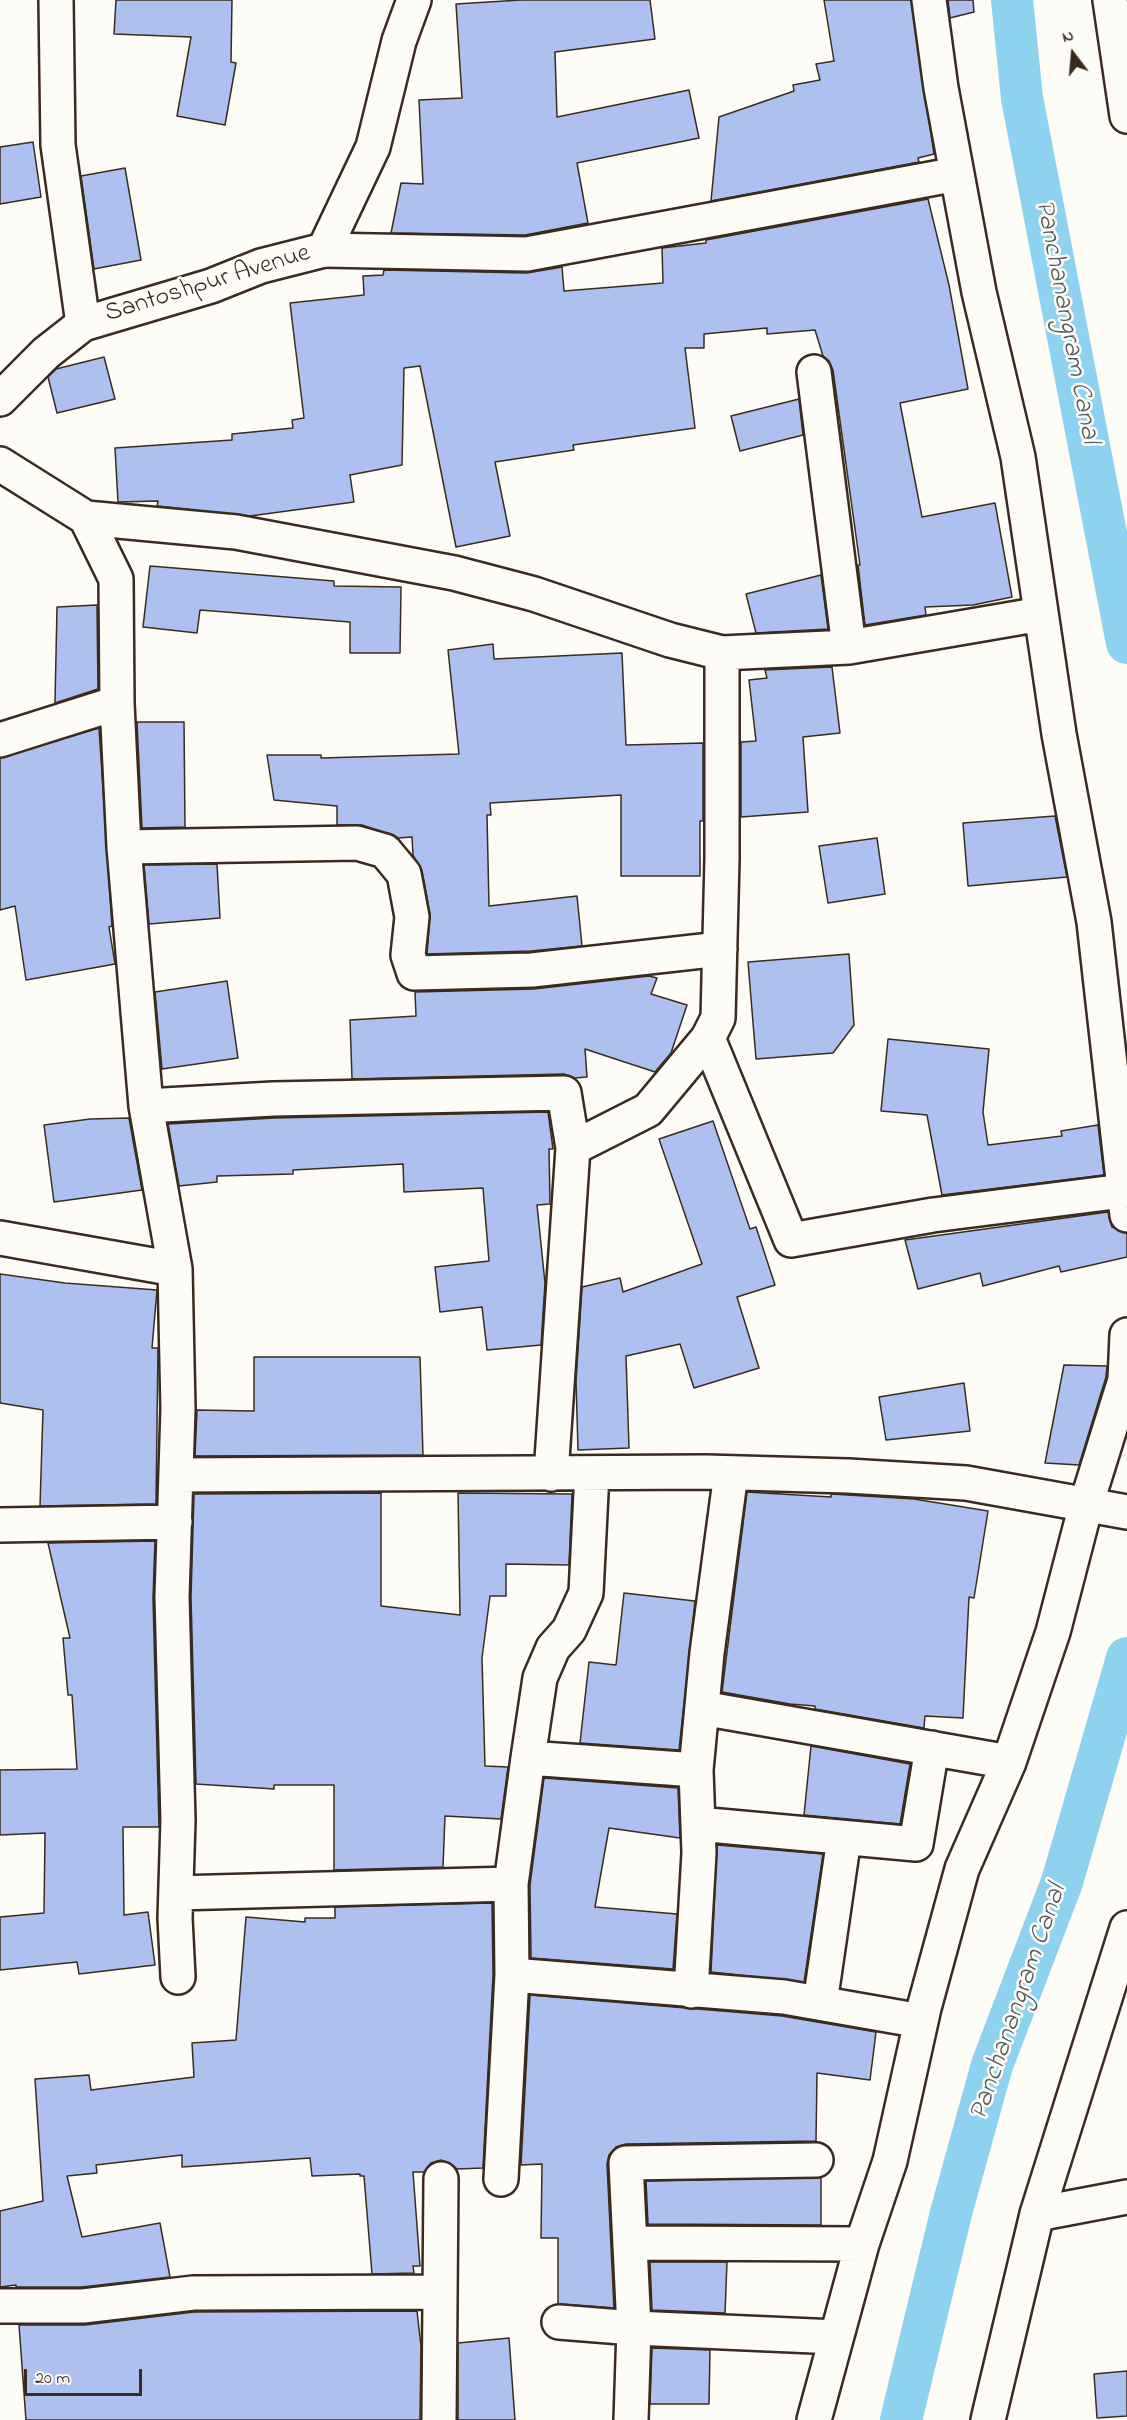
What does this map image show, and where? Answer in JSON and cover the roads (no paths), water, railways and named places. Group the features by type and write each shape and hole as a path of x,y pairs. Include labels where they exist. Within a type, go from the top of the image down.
{"street":[{"path":"56,0 58,145 83,324"},
{"name":"Santoshpur Avenue","path":"0,399 46,353 83,324 211,286 261,266 324,250 373,147 399,41 414,0"},
{"path":"708,1038 791,1240 933,1215 1125,1203 1094,922 1059,734 1018,457 979,292 929,0"},
{"path":"1110,0 1127,116"},
{"path":"324,250 526,254 957,174"},
{"path":"814,372 849,647"},
{"path":"0,464 86,518 236,532 454,573 534,594 670,640 722,653 849,647 1041,614"},
{"path":"86,518 116,579 117,703 124,847 146,1106 175,1269 178,1409 172,1597 178,1820 176,1893 178,1977"},
{"path":"573,1148 648,1110 708,1038 718,1018 722,653"},
{"path":"0,740 117,703"},
{"path":"124,847 357,843 386,850 404,874 412,917 408,954 414,973 532,970 720,949"},
{"path":"146,1106 273,1099 564,1093 573,1148 551,1474"},
{"path":"0,1238 175,1269"},
{"path":"814,2420 862,2244 890,2161 921,2021 962,1869 1009,1762 1053,1632 1086,1505 1125,1380 1127,1335"},
{"path":"501,2179 512,1975 511,1884 540,1678 553,1648 569,1630 586,1593 592,1473"},
{"path":"176,1475 732,1473 848,1476 966,1483 1127,1512"},
{"path":"692,1991 699,1853 696,1770 732,1473"},
{"path":"0,1525 175,1522"},
{"path":"702,1708 1009,1762"},
{"path":"698,1824 916,1844 932,1748"},
{"path":"528,1758 696,1770"},
{"path":"820,2003 844,1838"},
{"path":"176,1893 511,1884"},
{"path":"988,2420 1037,2214 1127,1928"},
{"path":"512,1975 784,1997 921,2021"},
{"path":"631,2420 634,2328 626,2163 816,2160"},
{"path":"439,2420 441,2179"},
{"path":"1037,2214 1127,2198"},
{"path":"630,2243 862,2244"},
{"path":"0,2306 83,2306 193,2293 439,2292"},
{"path":"560,2322 634,2328 837,2337"}],"waterway":[{"name":"Panchanangram Canal","path":"1012,0 1022,98 1127,643"},
{"name":"Panchanangram Canal","path":"901,2420 951,2213 992,2065 1062,1882 1127,1658"}]}
